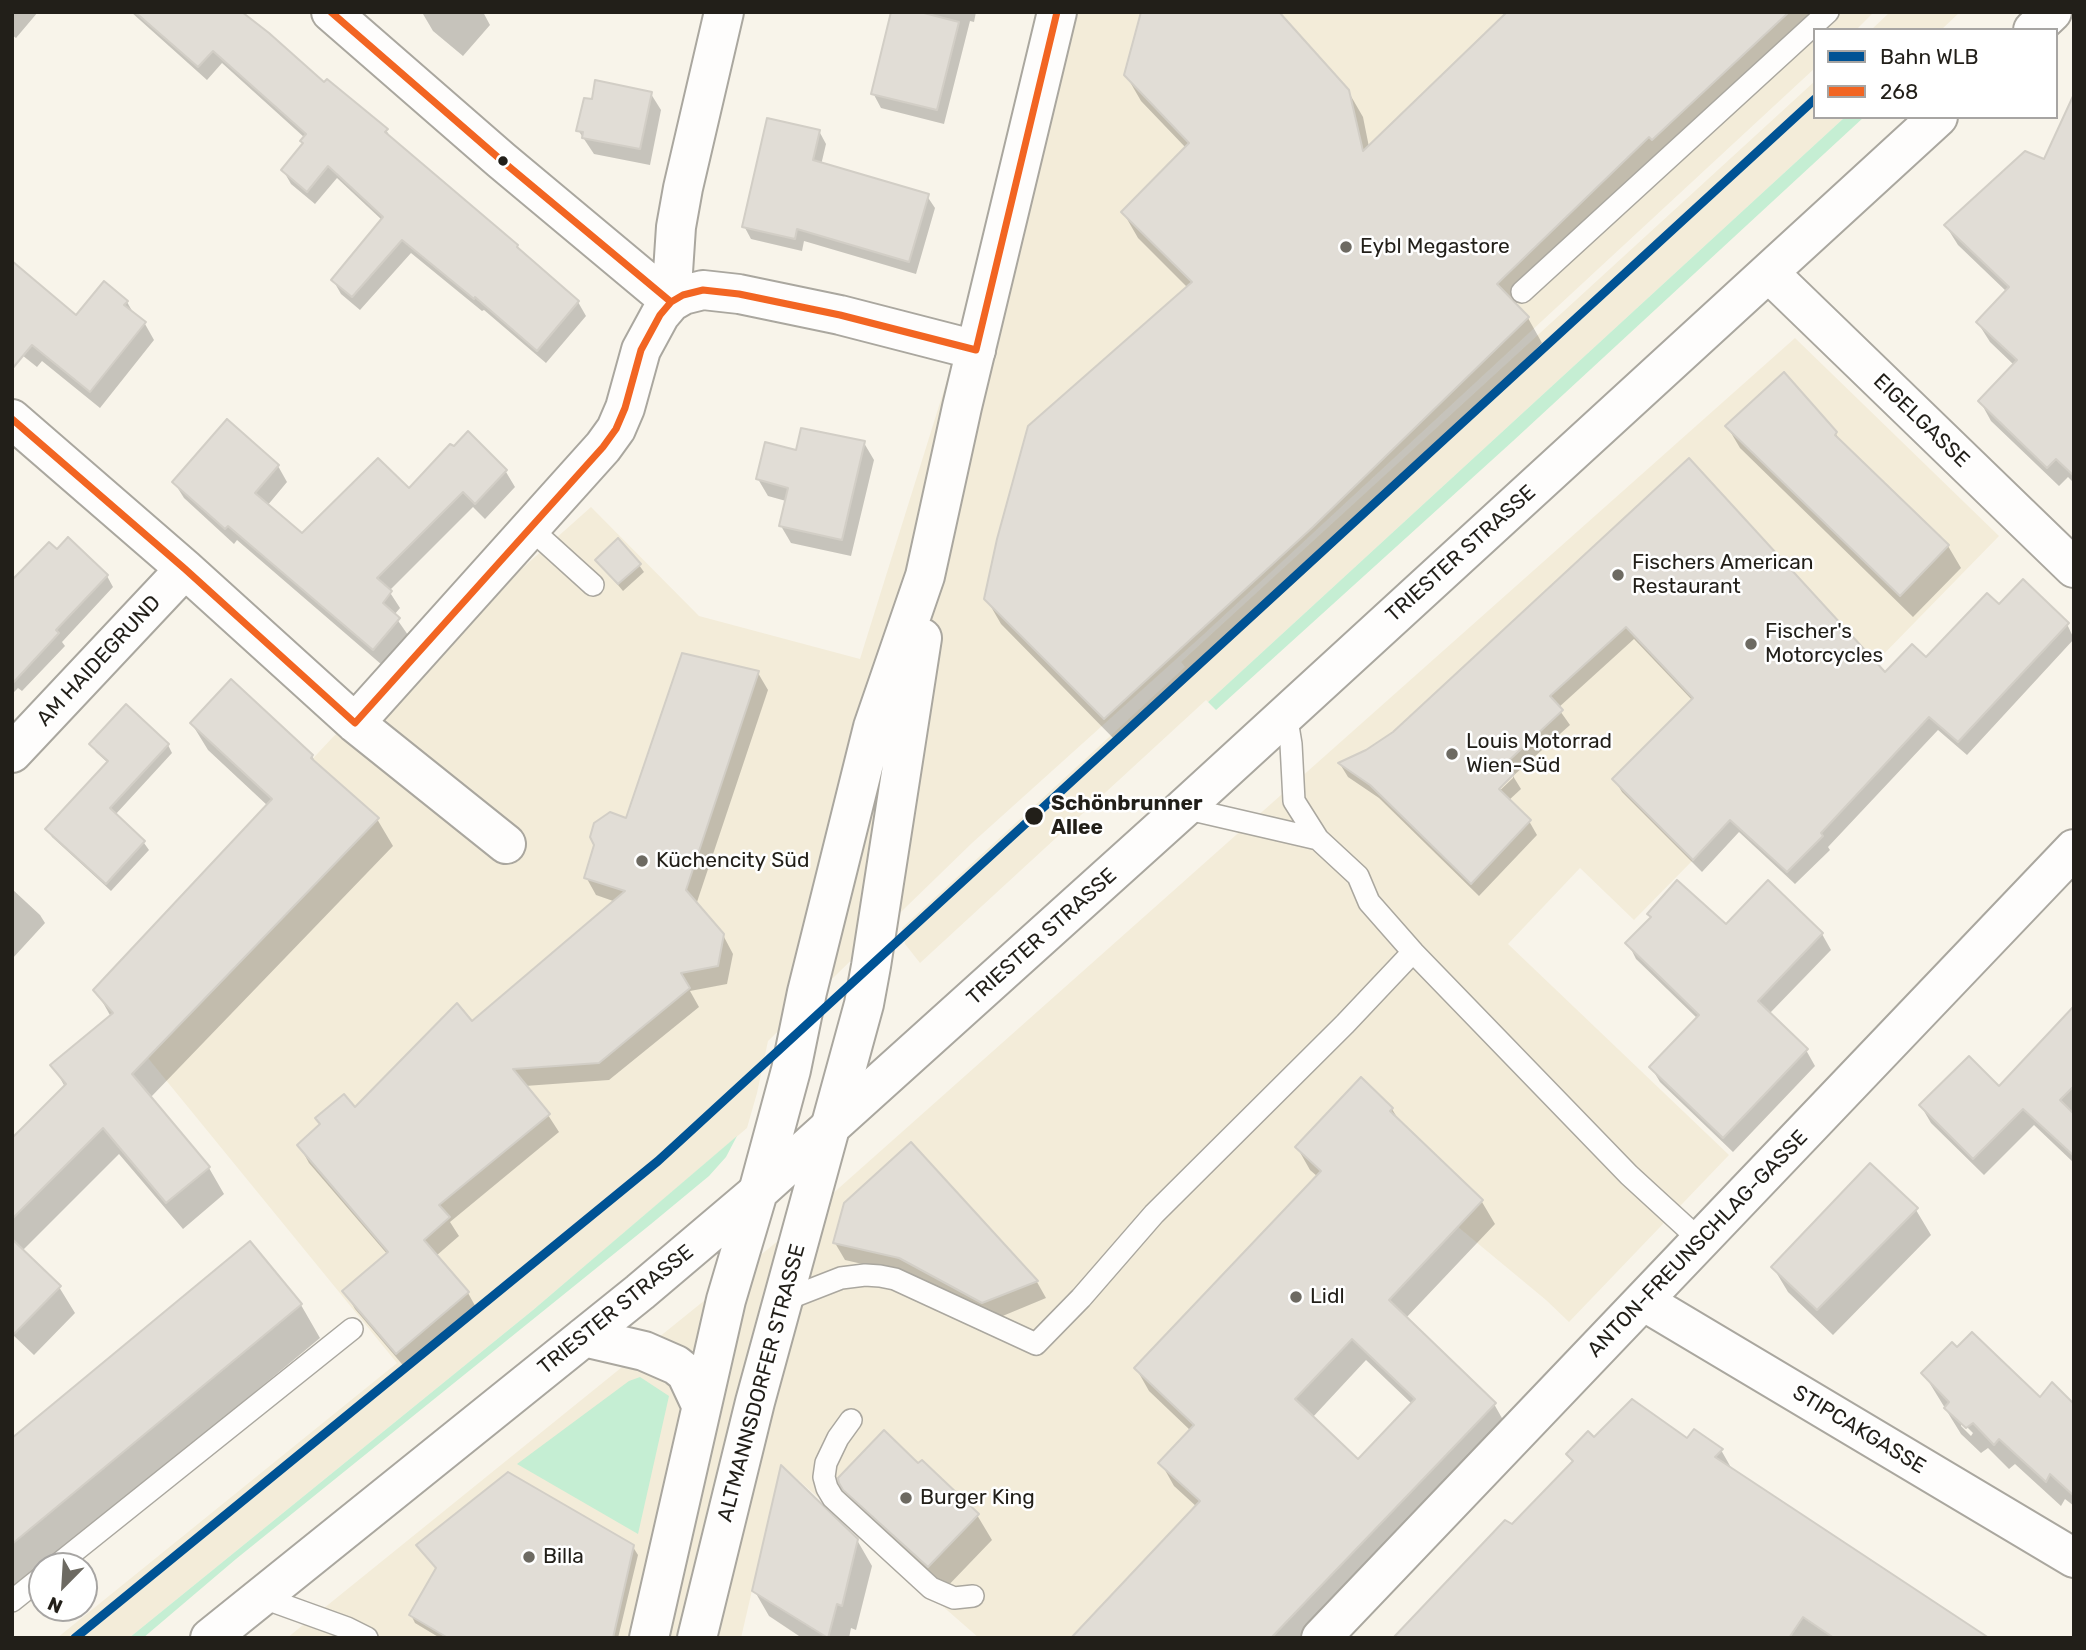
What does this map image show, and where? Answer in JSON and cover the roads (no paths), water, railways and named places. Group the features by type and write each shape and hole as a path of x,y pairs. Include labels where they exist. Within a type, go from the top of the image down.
{"main road":[{"path":"331,12 501,160 671,302"},
{"path":"671,302 676,227 683,188 724,12"},
{"path":"649,1638 726,1300 791,1070 807,992 873,727 925,576 1057,12"},
{"path":"2035,28 2052,12"},
{"name":"TRIESTER STRASSE","path":"210,1638 584,1337 758,1192 1184,808 1936,119"},
{"name":"EIGELGASSE","path":"1769,273 2074,568"},
{"path":"355,723 603,447 616,429 625,408 641,350 660,315 671,302 683,295 703,290 739,294 840,315 976,350"},
{"path":"12,419 185,569 355,723 506,844"},
{"name":"AM HAIDEGRUND","path":"12,753 185,569"},
{"name":"ALTMANNSDORFER STRASSE","path":"697,1638 755,1402 864,1004 927,607 925,576"},
{"name":"ANTON-FREUNSCHLAG-GASSE","path":"1321,1638 2074,849"},
{"name":"STIPCAKGASSE","path":"1643,1301 2074,1558"},
{"path":"584,1337 644,1351 676,1365 686,1373 701,1405"}],"lane":[{"path":"1522,292 1828,12"},
{"path":"530,528 593,585"},
{"path":"1286,713 1291,744 1294,801 1318,839 1358,876 1369,902 1413,952 1629,1175 1700,1241"},
{"path":"1184,808 1318,839"},
{"path":"782,1301 841,1279 865,1275 880,1276 895,1279 1036,1344 1081,1298 1154,1214 1345,1024 1413,952"},
{"path":"73,1552 352,1329"},
{"path":"851,1420 838,1438 826,1463 824,1477 833,1498 931,1588 954,1598 973,1596"},
{"path":"12,1601 28,1588"},
{"path":"261,1597 347,1628 367,1638"}],"rail line":[{"name":"WLB","path":"75,1638 658,1161 1813,101"}],"place":[{"name":"Eybl Megastore","path":"1346,247"},
{"name":"Fischers American Restaurant","path":"1618,575"},
{"name":"Fischer's Motorcycles","path":"1751,644"},
{"name":"Louis Motorrad Wien-Süd","path":"1452,754"},
{"name":"Schönbrunner Allee","path":"1034,816"},
{"name":"Küchencity Süd","path":"642,861"},
{"name":"Lidl","path":"1296,1297"},
{"name":"Burger King","path":"906,1498"},
{"name":"Billa","path":"529,1557"}]}
